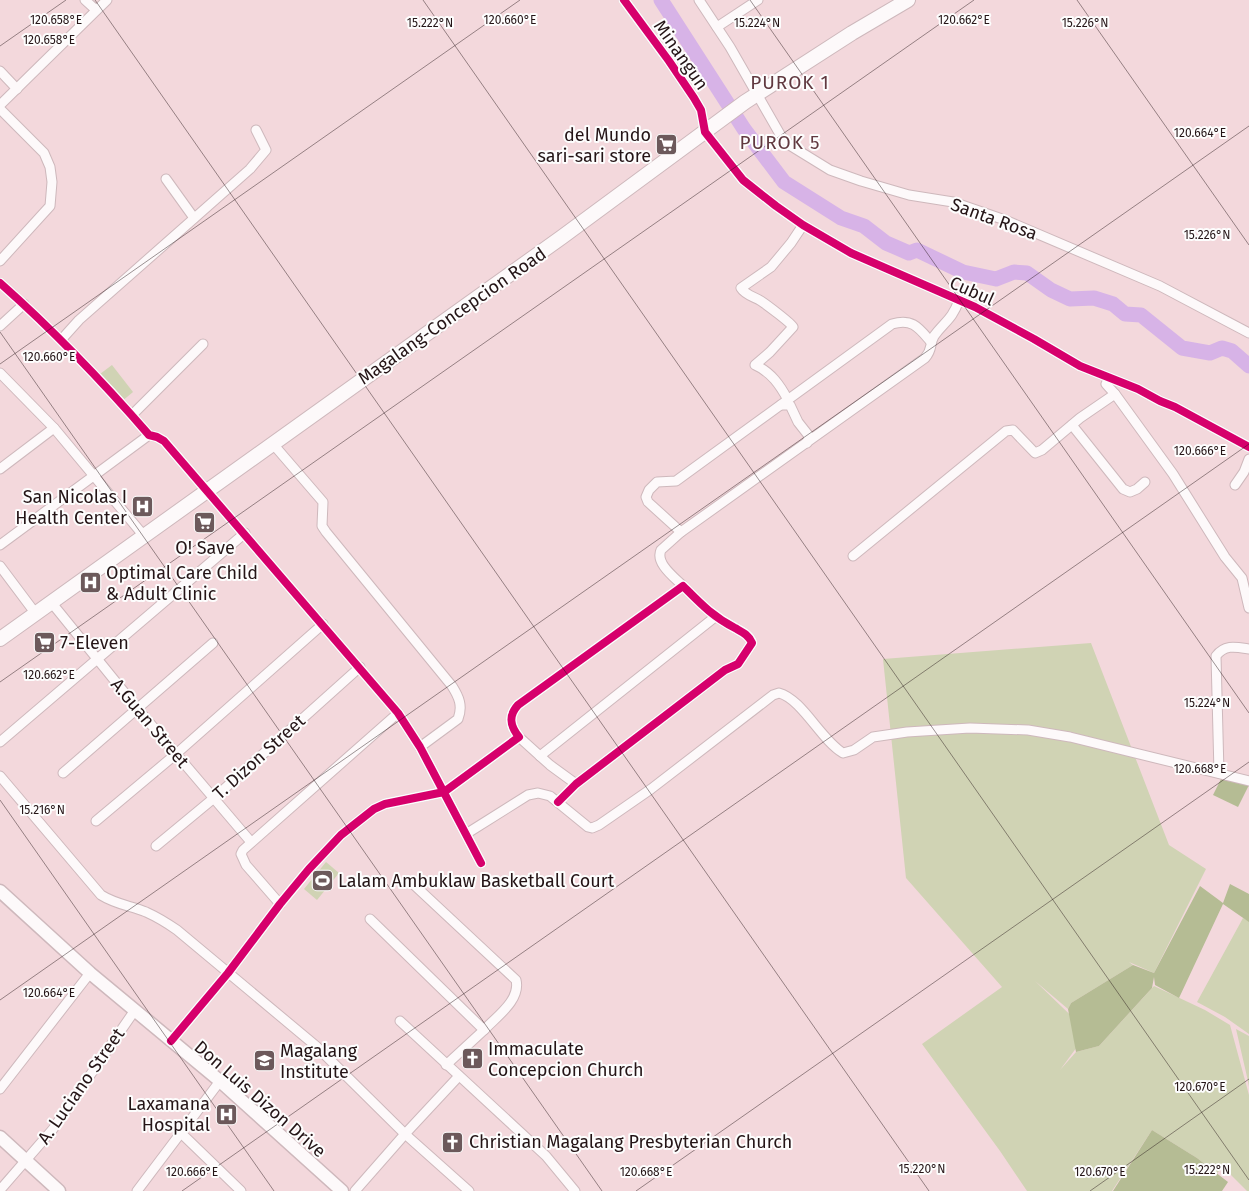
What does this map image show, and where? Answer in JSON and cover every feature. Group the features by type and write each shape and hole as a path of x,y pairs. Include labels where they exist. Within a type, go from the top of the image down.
{"main road":[{"name":"Magalang-Concepcion Road","path":"0,639 562,237 745,102 852,33 908,0"}],"street":[{"path":"86,0 96,10"},
{"path":"0,261 50,206 52,182 50,167 44,153 0,107 106,0"},
{"name":"Minangun","path":"624,0 670,61 701,110 708,129"},
{"name":"Santa Rosa","path":"699,0 758,93 765,111 780,136 791,146 830,170 861,182 909,195 953,202 1005,220 1160,286 1249,333"},
{"path":"717,27 758,0"},
{"path":"0,72 17,89"},
{"name":"Cubul","path":"708,129 743,180 802,225 851,253 959,300 1034,339 1080,366 1138,389 1175,407 1248,449"},
{"path":"62,340 79,320 248,170 265,152 266,150 256,130"},
{"path":"166,179 194,218"},
{"path":"802,225 791,243 771,267 741,288 743,292 762,302 775,313 791,322 793,327 755,366 764,370 780,385 785,403 790,405 798,422 809,436 807,443"},
{"path":"0,283 62,340 149,435 164,441 398,713 420,747 481,864"},
{"path":"558,802 576,784 725,670 738,664 751,647 750,638 745,633 715,617 663,565 659,554 661,550 682,532 918,363 930,352 931,342 939,330 951,319 959,300"},
{"path":"0,326 24,304"},
{"path":"682,532 651,506 646,497 649,490 657,482 676,481 892,324 909,322 918,328 931,342"},
{"path":"132,416 203,344"},
{"path":"0,373 54,428 144,536"},
{"path":"1109,378 1106,384 1173,474 1226,557 1242,578 1249,608"},
{"path":"853,556 1006,431 1013,430 1030,450 1035,453 1042,450 1080,418 1115,394"},
{"path":"1072,425 1124,488 1130,492 1145,482"},
{"path":"1,465 54,428"},
{"path":"0,545 149,435"},
{"path":"273,444 323,502 322,526 326,532 452,686 460,699 458,719 420,747"},
{"path":"1234,485 1244,472 1249,459"},
{"path":"0,742 244,533"},
{"path":"0,566 36,614"},
{"path":"576,784 519,737 514,731 511,719 512,714 518,705 683,586"},
{"name":"A.Guan Street","path":"51,602 137,708 251,842"},
{"path":"540,756 715,617"},
{"path":"96,821 176,754 323,624"},
{"path":"63,773 213,643"},
{"path":"1219,773 1216,656 1220,650 1228,646 1249,649"},
{"name":"T. Dizon Street","path":"156,846 214,798 360,668"},
{"path":"466,834 528,795 538,793 546,794 588,826 592,828 599,825 651,789 773,695 779,693 790,698 834,746 843,753 854,750 873,737 907,732 970,728 1028,730 1070,737 1249,781"},
{"path":"280,904 242,858 243,850 398,713"},
{"path":"171,1041 228,973 280,904 341,835 374,809 385,804 444,792 519,737"},
{"path":"0,776 101,895 109,900 145,912 177,930 316,1046 405,1134 469,1191"},
{"path":"411,882 516,980 517,991 512,1000 484,1030 446,1065"},
{"name":"Don Luis Dizon Drive","path":"0,891 90,973 220,1081 342,1191"},
{"path":"370,920 484,1030"},
{"path":"0,1089 90,973"},
{"name":"A. Luciano Street","path":"0,1190 53,1128 134,1010"},
{"path":"400,1021 546,1156 575,1191"},
{"path":"355,1191 459,1076"},
{"path":"142,1189 220,1081"},
{"path":"181,1133 241,1191"},
{"path":"0,1137 59,1191"}],"green space":[{"path":"112,365 133,392 121,402 100,374"},
{"path":"1091,643 1169,845 1206,869 1154,973 1129,962 1133,965 1071,1003 1068,1009 1035,981 1088,1032 1060,1070 1076,1052 1099,1046 1154,986 1205,1010 1230,1025 1249,1095 1249,1191 1223,1167 1217,1173 1152,1130 1112,1191 1027,1191 922,1044 1002,987 906,878 883,659"},
{"path":"1223,775 1249,785 1238,807 1213,795"},
{"name":"Lalam Ambuklaw Basketball Court","path":"326,862 339,873 317,900 304,889"},
{"path":"1230,884 1249,894 1249,922 1223,904 1179,998 1155,985 1154,977 1152,988 1099,1046 1076,1052 1068,1009 1071,1003 1133,965 1154,973 1200,886 1223,903"},
{"path":"1243,918 1249,921 1249,1034 1225,1017 1197,1002"},
{"path":"1236,1029 1249,1036 1249,1087 1248,1081"},
{"path":"1152,1130 1197,1158 1228,1182 1222,1191 1113,1191"}],"waterway":[{"path":"661,0 744,129 784,182 841,218 864,226 886,243 909,253 917,250 963,272 996,279 1014,272 1027,273 1051,290 1070,299 1094,298 1113,304 1125,314 1141,315 1182,348 1210,353 1222,348 1232,351 1249,366"}],"cycle path":[{"path":"624,0 694,98 701,110 705,132 743,180 776,206 803,225 851,253 975,307 1080,366 1138,389 1249,447"},
{"path":"0,283 77,356 149,435 164,441 398,713 420,747 481,863"},
{"path":"171,1041 228,973 280,904 341,835 374,809 385,804 444,792 519,737 511,721 518,705 683,586 713,614 743,632 749,638 752,643 738,664 725,670 576,784 558,802"}],"place":[{"name":"del Mundo sari-sari store","path":"667,145"},
{"name":"San Nicolas I Health Center","path":"143,507"},
{"name":"O! Save","path":"205,523"},
{"name":"Optimal Care Child & Adult Clinic","path":"90,583"},
{"name":"7-Eleven","path":"44,643"},
{"name":"Lalam Ambuklaw Basketball Court","path":"322,881"},
{"name":"Immaculate Concepcion Church","path":"472,1059"},
{"name":"Magalang Institute","path":"264,1061"},
{"name":"Laxamana Hospital","path":"226,1114"},
{"name":"Christian Magalang Presbyterian Church","path":"453,1142"}],"district":[{"name":"PUROK 1","path":"790,82"},
{"name":"PUROK 5","path":"780,142"}]}
